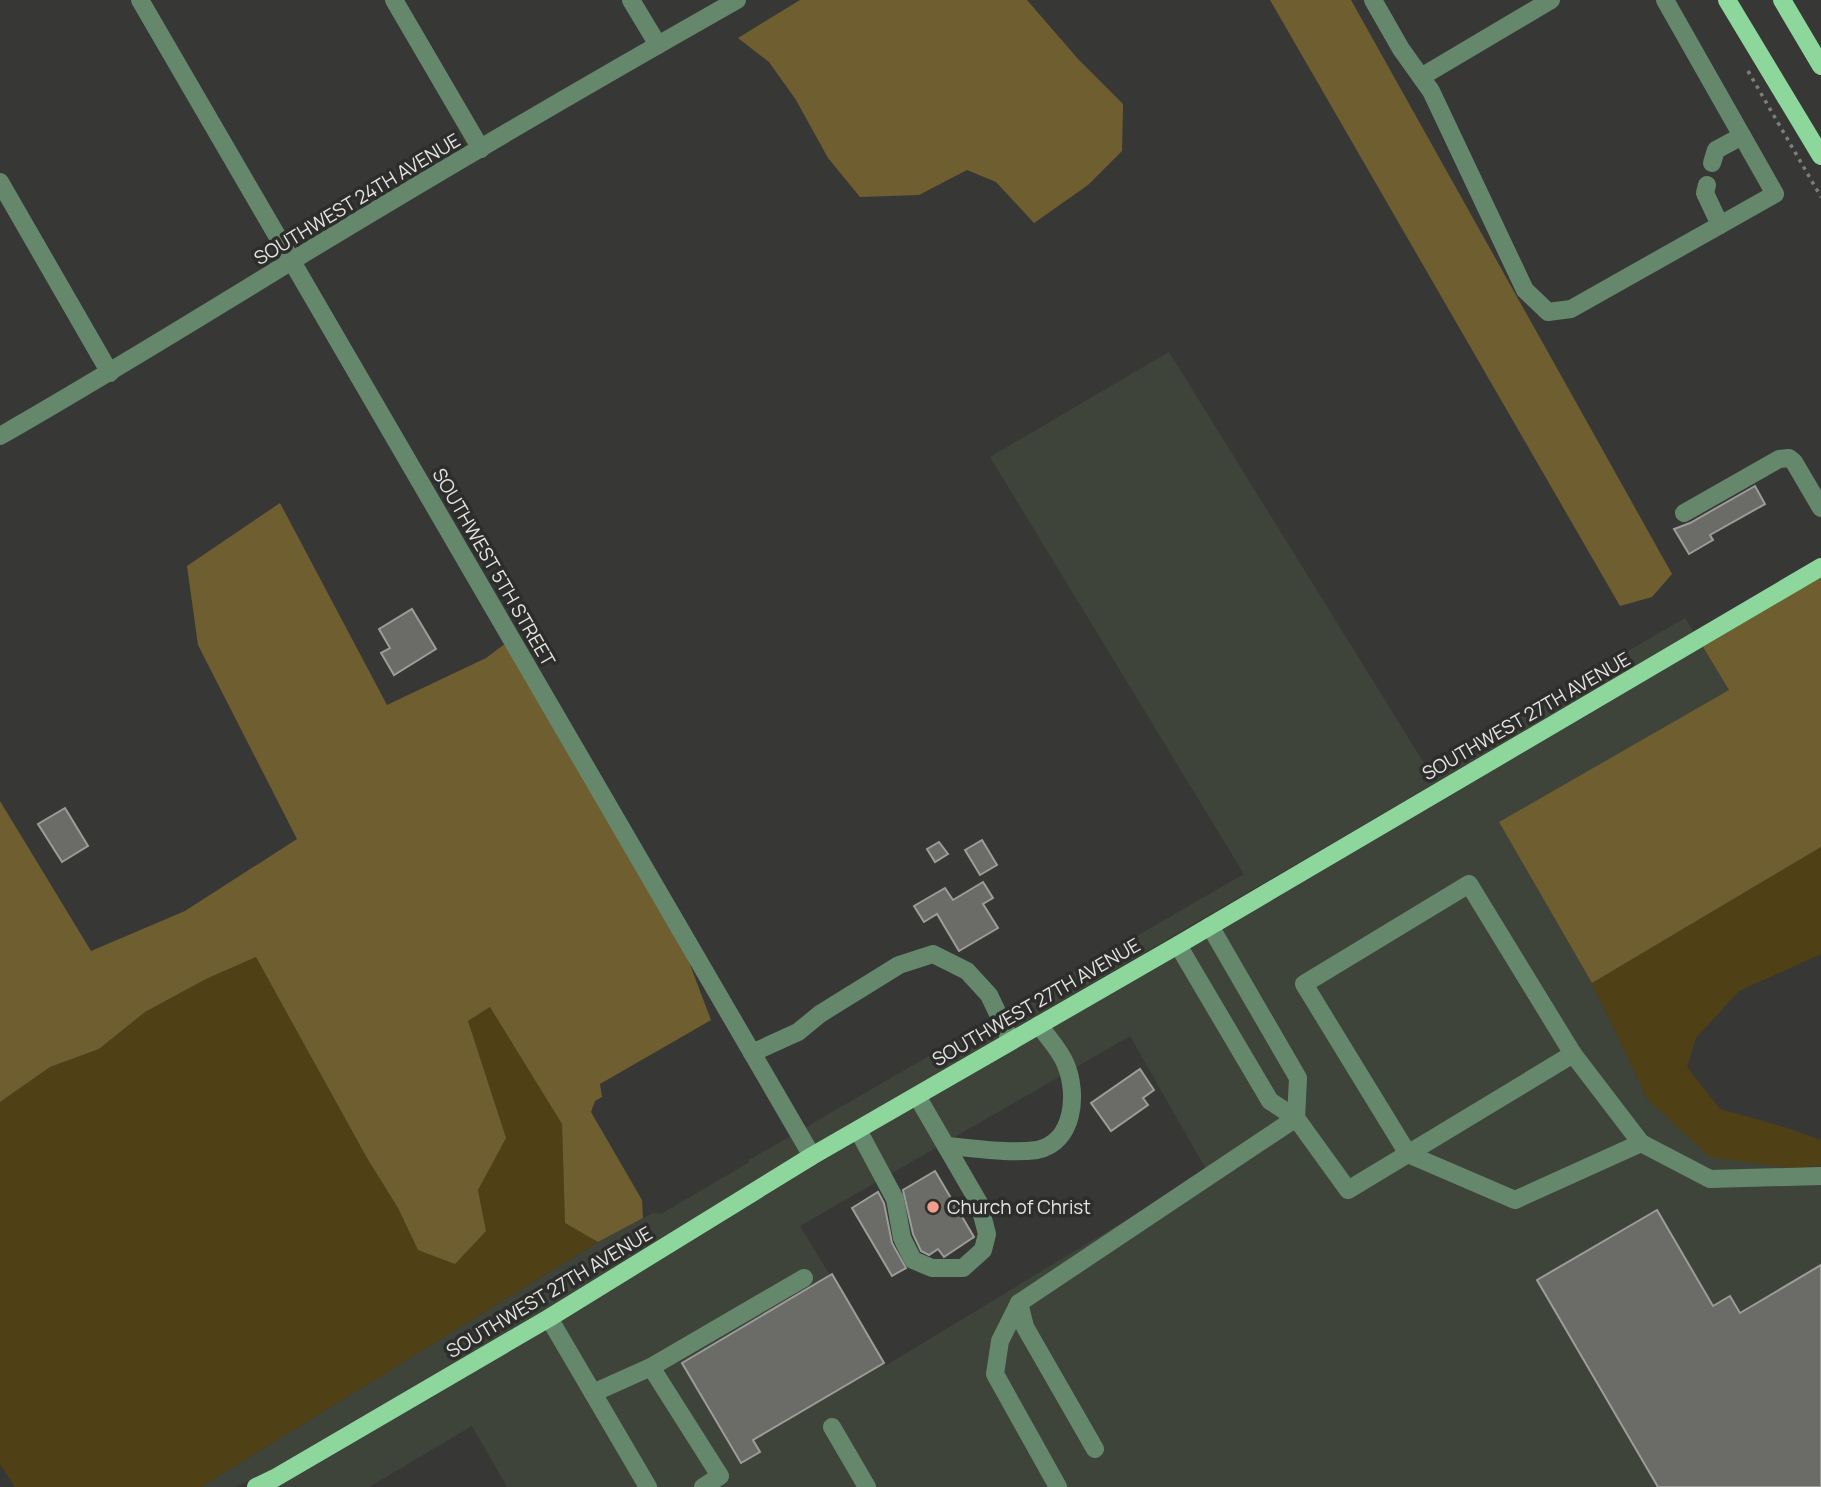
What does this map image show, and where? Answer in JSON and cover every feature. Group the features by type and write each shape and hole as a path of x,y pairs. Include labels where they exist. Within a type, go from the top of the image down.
{"main road":[{"path":"1727,0 1821,156"},
{"path":"1782,0 1821,66"},
{"name":"SOUTHWEST 27TH AVENUE","path":"256,1487 269,1483 549,1318 812,1156 1178,945 1821,567"}],"street":[{"name":"SOUTHWEST 5TH STREET","path":"139,0 812,1156"},
{"path":"394,0 481,149"},
{"path":"631,0 658,45"},
{"name":"SOUTHWEST 24TH AVENUE","path":"0,436 110,373 481,149 737,0"},
{"path":"1373,0 1401,49 1432,91 1525,290 1548,312 1571,309 1775,194 1665,0"},
{"path":"1421,77 1551,0"},
{"path":"1712,163 1716,150 1742,136"},
{"path":"0,182 110,373"},
{"path":"1707,185 1705,193 1720,225"},
{"path":"1684,513 1779,459 1789,458 1821,508"},
{"path":"1641,1143 1515,1200 1408,1154 1304,984 1469,884 1573,1054 1641,1143 1710,1179 1821,1176"},
{"path":"1210,926 1298,1078 1296,1118"},
{"path":"1178,945 1270,1101 1296,1118 1348,1190 1573,1054"},
{"path":"752,1053 797,1032 820,1014 900,965 933,954 967,971 989,995 1011,1041"},
{"path":"946,1146 1017,1151 1040,1149 1059,1141 1069,1120 1073,1085 1066,1062 1039,1025"},
{"path":"858,1130 895,1199 902,1238 913,1260 932,1268 963,1268 983,1251 988,1234 979,1203 916,1096"},
{"path":"1058,1487 995,1374 1000,1340 1019,1303 1296,1118"},
{"path":"593,1393 651,1367 804,1278"},
{"path":"1019,1303 1024,1327 1095,1449"},
{"path":"549,1318 648,1487"},
{"path":"651,1367 720,1476 703,1487"},
{"path":"832,1427 867,1487"}],"path":[{"path":"1747,69 1821,197"}],"shaded area":[{"path":"800,0 1027,0 1078,59 1123,104 1122,151 1088,185 1034,223 996,182 967,170 919,195 860,197 828,158 796,100 769,62 738,38"},
{"path":"1270,0 1351,0 1672,574 1652,597 1620,606"},
{"path":"1169,352 1427,768 1685,618 1694,632 808,1149 545,1310 271,1471 235,1487 201,1487 598,1242 653,1213 661,1214 749,1160 1244,874 990,457"},
{"path":"280,503 387,705 486,658 510,640 675,925 711,1020 600,1084 602,1097 595,1101 591,1112 642,1200 643,1218 598,1242 565,1223 562,1124 490,1007 468,1021 506,1138 478,1190 486,1231 455,1264 418,1250 398,1208 367,1158 256,957 206,979 145,1012 99,1049 50,1067 0,1102 0,801 91,951 185,911 297,839 198,645 187,566"},
{"path":"1821,577 1821,847 1592,983 1499,822 1729,690 1703,647"},
{"path":"1703,647 1729,690 1499,822 1592,983 1648,1100 1791,1168 1821,1166 1821,1487 507,1487 472,1426 369,1487 278,1487 554,1325 817,1164","holes":["1130,1036 1207,1171 885,1366 800,1226"]},
{"path":"1821,847 1821,954 1739,991 1696,1038 1687,1067 1720,1109 1821,1140 1821,1166 1791,1168 1710,1157 1648,1100 1592,983"},
{"path":"256,957 367,1158 398,1208 418,1250 486,1231 478,1190 505,1138 468,1021 491,1007 562,1124 565,1223 598,1242 201,1487 15,1487 0,1464 0,1102 50,1067 99,1049 145,1012 206,979"}],"building":[{"path":"1755,486 1765,504 1710,535 1713,540 1689,554 1674,529 1690,523"},
{"path":"412,609 436,649 394,675 381,653 390,648 379,629"},
{"path":"65,808 88,846 62,862 38,824"},
{"path":"982,840 997,865 980,875 965,850"},
{"path":"939,842 948,854 935,862 927,849"},
{"path":"983,882 993,898 983,904 998,928 959,951 937,914 924,922 914,906 945,888 953,900"},
{"path":"1140,1069 1154,1090 1143,1098 1148,1105 1111,1131 1091,1103"},
{"name":"Church of Christ","path":"935,1171 974,1237 944,1257 938,1249 929,1255 921,1251 913,1234 903,1190"},
{"path":"878,1192 884,1203 892,1243 906,1268 892,1276 852,1208"},
{"path":"1657,1210 1713,1306 1730,1296 1740,1313 1821,1265 1821,1487 1658,1487 1537,1280"},
{"path":"832,1274 884,1363 753,1440 760,1452 741,1463 682,1363"}],"place":[{"name":"Church of Christ","path":"933,1207"}]}
